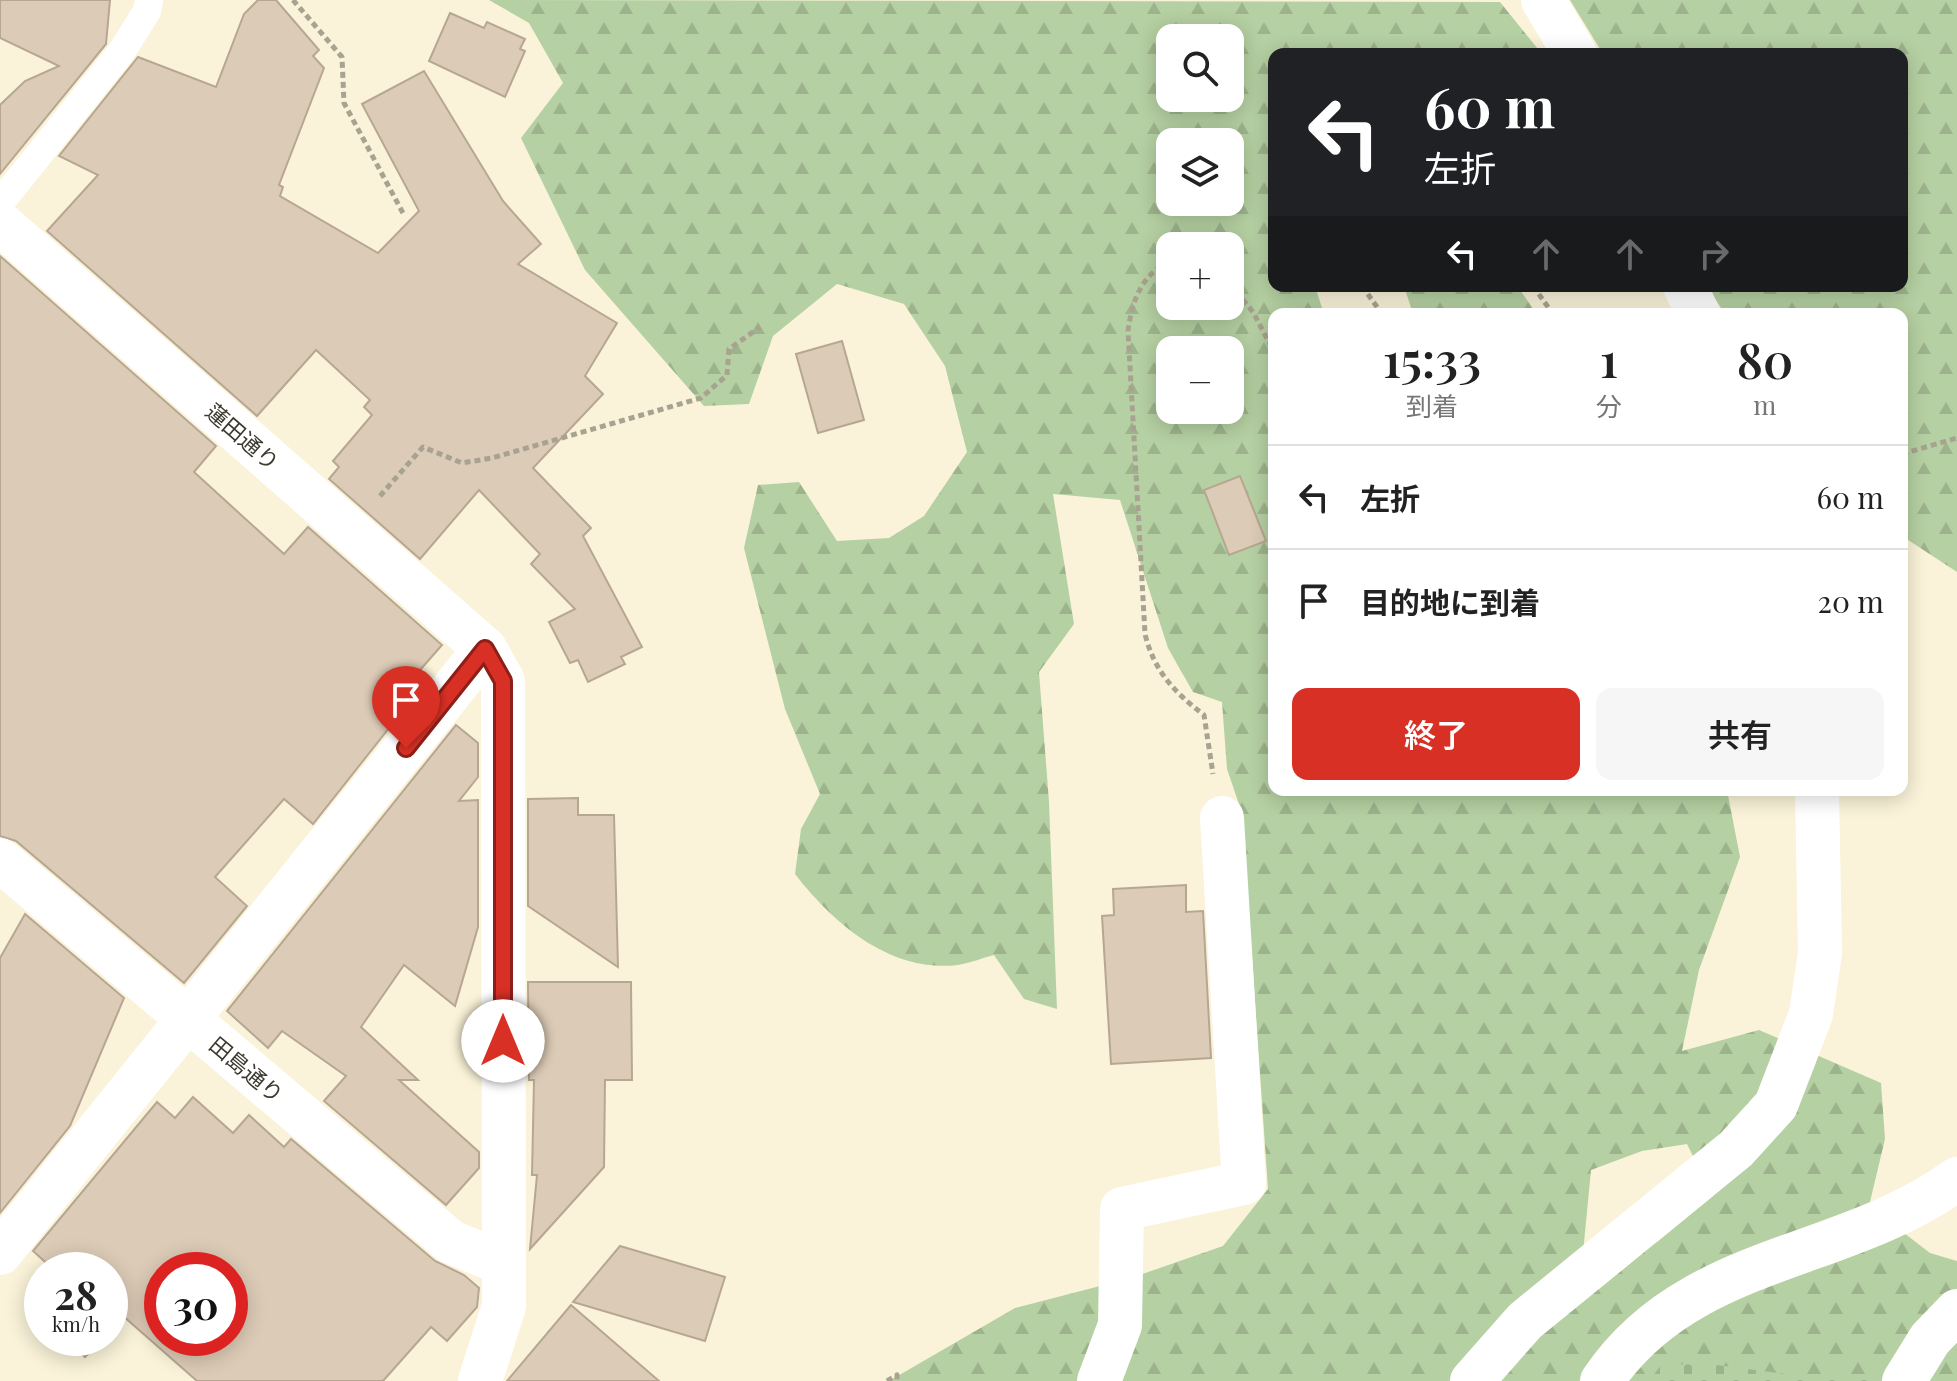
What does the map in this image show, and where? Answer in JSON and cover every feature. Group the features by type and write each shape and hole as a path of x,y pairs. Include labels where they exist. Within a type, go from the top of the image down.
{"street":[{"path":"1543,0 1571,48"},
{"name":"蓮田通り","path":"0,223 485,649"},
{"path":"0,1253 485,649 503,681 504,696 504,1306 480,1381"},
{"path":"1472,1381 1525,1321 1736,1149 1776,1105 1811,1014 1820,953 1817,796"},
{"path":"1099,1381 1120,1325 1122,1209 1244,1183 1222,818"},
{"name":"田島通り","path":"0,860 451,1242 502,1263"},
{"path":"1602,1381 1632,1343 1659,1318 1695,1294 1787,1255 1904,1212 1957,1179"},
{"path":"1904,1381 1930,1339 1957,1311"}],"lane":[{"path":"0,203 122,51 143,4"}],"path":[{"path":"293,0 342,57 344,103 404,215"},
{"path":"1156,272 1142,283 1131,307 1128,331 1145,634 1152,663 1179,697 1204,715 1222,818"},
{"path":"1244,301 1268,341"},
{"path":"349,530 423,447 462,463 492,458 701,398 727,375 729,349 760,327"},
{"path":"1908,452 1957,438"},
{"path":"887,1381 897,1375 897,1381"}],"green space":[{"path":"489,0 1500,2 1537,48 1268,48 1268,292 1317,292 1322,308 1268,308 1268,796 1728,796 1740,857 1699,970 1682,1051 1759,1030 1881,1083 1885,1139 1869,1206 1930,1253 1957,1261 1957,1381 889,1381 1015,1308 1131,1278 1223,1246 1268,1189 1242,813 1227,769 1222,702 1193,692 1168,648 1120,500 1053,494 1074,624 1039,672 1049,802 1057,1009 1024,999 994,955 958,965 909,961 865,941 845,926 795,874 801,829 820,794 785,709 744,548 758,485 799,482 837,541 889,538 924,516 967,452 945,366 904,304 837,284 773,336 749,404 704,406 585,270 521,138 563,83 529,23","holes":["1687,1144 1713,1196 1657,1242 1583,1253 1591,1170 1642,1151"]},
{"path":"1570,0 1957,0 1957,572 1908,540 1908,308 1721,308 1711,292 1908,292 1908,48 1599,48"},
{"path":"1406,292 1521,292 1533,308 1411,308"},
{"path":"1662,1364 1717,1365 1823,1379 1957,1381 1649,1381"}],"building":[{"path":"0,0 110,0 106,44 0,174 0,105 25,81 59,66 0,38"},
{"path":"258,0 276,0 319,50 313,56 324,68 279,185 283,187 280,196 378,253 419,211 362,104 424,71 503,201 541,244 518,264 617,323 585,376 603,394 533,468 591,528 583,536 642,647 621,657 625,664 588,682 578,660 570,663 549,622 575,609 531,564 540,554 479,490 420,559 329,479 339,467 333,461 372,415 364,407 370,400 316,350 257,416 47,231 98,175 59,156 138,57 216,87 244,14"},
{"path":"450,13 484,28 487,22 525,39 520,49 525,51 505,97 429,61"},
{"path":"0,256 216,446 194,472 284,554 308,527 442,645 406,686 416,694 313,824 284,799 215,877 247,906 184,983 16,841 0,836"},
{"path":"842,341 864,420 818,433 796,354"},
{"path":"1240,476 1266,541 1229,555 1204,490"},
{"path":"456,725 478,743 478,777 459,801 478,800 478,927 455,1006 404,965 361,1027 418,1080 399,1080 479,1152 479,1168 446,1205 324,1101 346,1076 282,1031 268,1048 227,1011"},
{"path":"578,798 578,815 614,815 618,967 528,906 528,799"},
{"path":"1186,885 1186,912 1203,911 1211,1058 1111,1064 1102,916 1114,915 1113,889"},
{"path":"25,914 124,998 70,1126 0,1213 0,958"},
{"path":"528,982 631,982 632,1080 605,1080 604,1167 530,1249 537,1175 532,1175 534,1080 529,1080"},
{"path":"193,1097 233,1133 249,1115 284,1147 291,1139 435,1261 464,1275 479,1288 477,1307 447,1341 431,1327 383,1381 197,1381 169,1356 248,1356 248,1252 144,1252 144,1334 128,1320 128,1252 33,1251 157,1102 175,1118"},
{"path":"620,1246 725,1277 705,1341 573,1302"},
{"path":"571,1305 659,1381 507,1381"}],"route":[{"path":"406,748 485,649 503,681 503,1041"}]}
